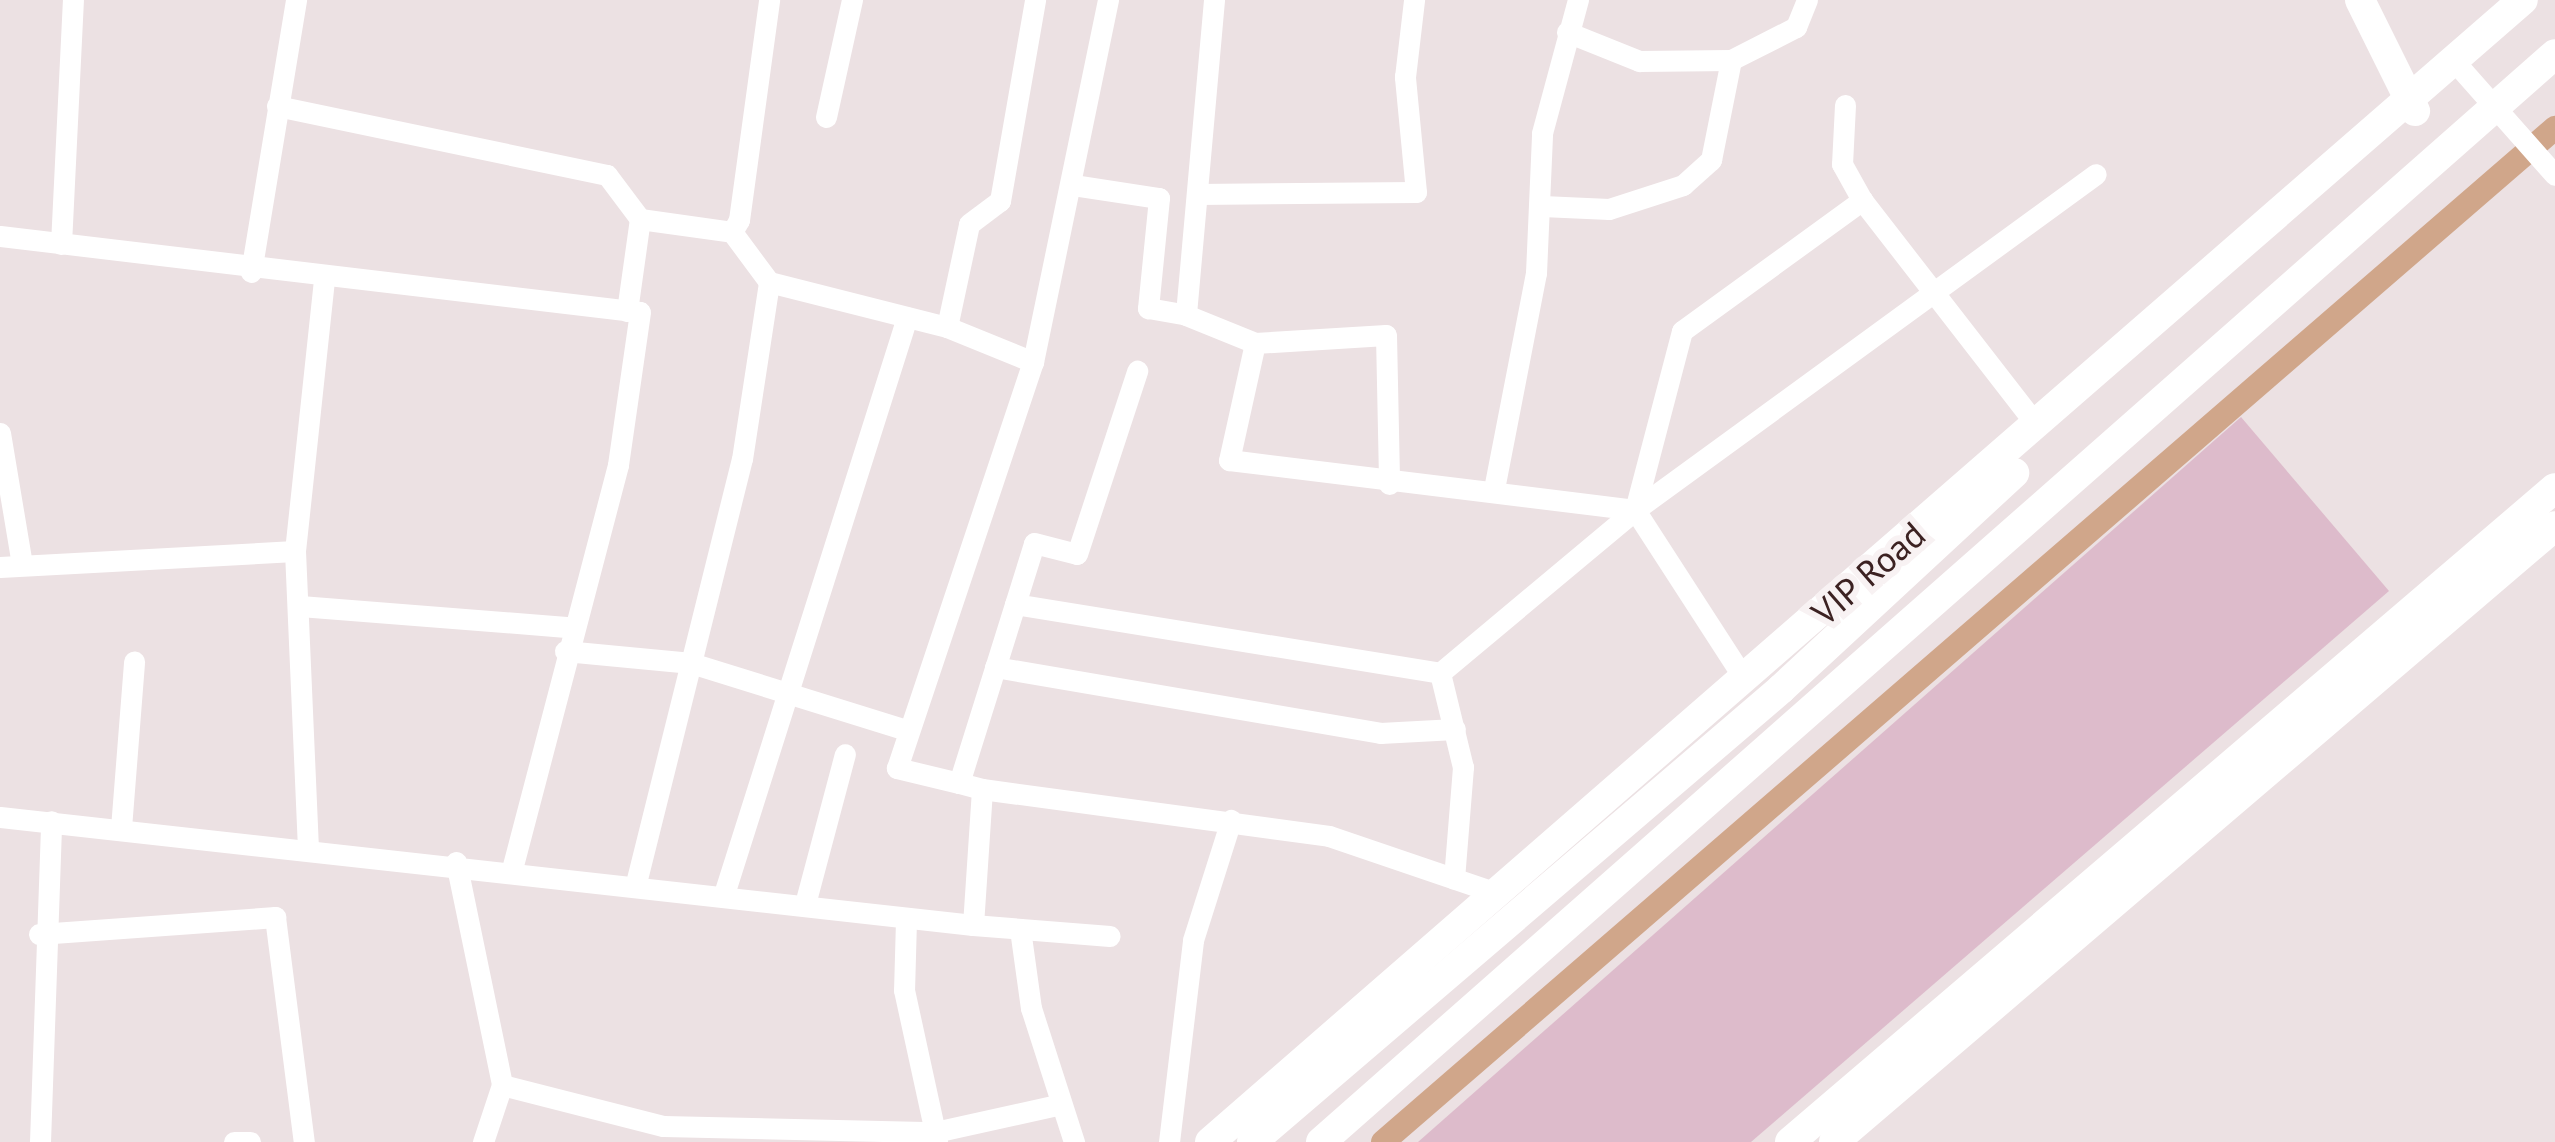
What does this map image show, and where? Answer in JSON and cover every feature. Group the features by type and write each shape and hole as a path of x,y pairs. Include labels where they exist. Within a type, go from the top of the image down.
{"street":[{"path":"62,244 73,0"},
{"path":"251,272 296,0"},
{"path":"732,232 769,0"},
{"path":"826,117 852,0"},
{"path":"946,327 969,224 1000,201 1035,0"},
{"path":"1108,0 1033,362 897,768 982,790 1329,836 1499,894"},
{"path":"1186,315 1214,0"},
{"path":"1197,194 1416,192 1405,77 1414,0"},
{"path":"1494,488 1542,206 1542,133 1578,0"},
{"path":"1567,32 1639,61 1731,60 1796,27 1807,0"},
{"path":"2360,0 2412,105"},
{"name":"VIP Road","path":"1252,1142 1781,688 2523,0"},
{"name":"VIP Road","path":"1210,1142 2037,426 2542,0"},
{"name":"VIP Road","path":"1321,1142 2555,54"},
{"path":"1542,206 1609,208 1683,185 1711,160 1731,60"},
{"path":"2462,70 2555,175"},
{"path":"1845,105 1842,164 1862,200 2037,426"},
{"path":"277,106 607,175 640,219 627,310"},
{"path":"1015,604 1440,673 1634,510 2096,174"},
{"path":"1073,185 1159,198 1148,308 1186,315 1256,343 1386,335 1389,484"},
{"path":"1634,510 1682,331 1862,200"},
{"path":"640,219 732,232 769,282 946,327 1033,362"},
{"path":"0,236 251,272 640,313 618,465 569,627 512,868"},
{"path":"308,847 295,551 324,278"},
{"path":"636,883 742,459 769,282"},
{"path":"724,894 782,698 907,317"},
{"path":"1256,343 1229,460 1389,484 1494,488 1634,510 1745,680"},
{"path":"959,783 1034,543 1077,554 1137,371"},
{"path":"0,434 11,566 295,551"},
{"path":"1817,1137 2555,488"},
{"path":"1817,1137 2555,526"},
{"path":"300,606 569,627"},
{"path":"565,651 691,663 782,698 909,731"},
{"path":"121,828 134,662"},
{"path":"995,667 1380,733 1455,729"},
{"path":"1440,673 1463,767 1454,879"},
{"path":"805,904 845,754"},
{"path":"973,925 982,790"},
{"path":"0,817 512,868 906,920 1110,936"},
{"path":"1169,1142 1193,940 1231,820"},
{"path":"40,1142 39,934 52,821"},
{"path":"456,862 502,1084 483,1142"},
{"path":"39,934 275,917 304,1142"},
{"path":"906,920 904,990 936,1137"},
{"path":"1020,929 1057,1105 1074,1142"},
{"path":"502,1084 663,1126 936,1137 1057,1105"},
{"path":"234,1142 250,1142"}],"shaded area":[{"path":"2241,417 2389,591 1751,1142 1418,1142"}],"waterway":[{"path":"1383,1142 2555,128"}]}
